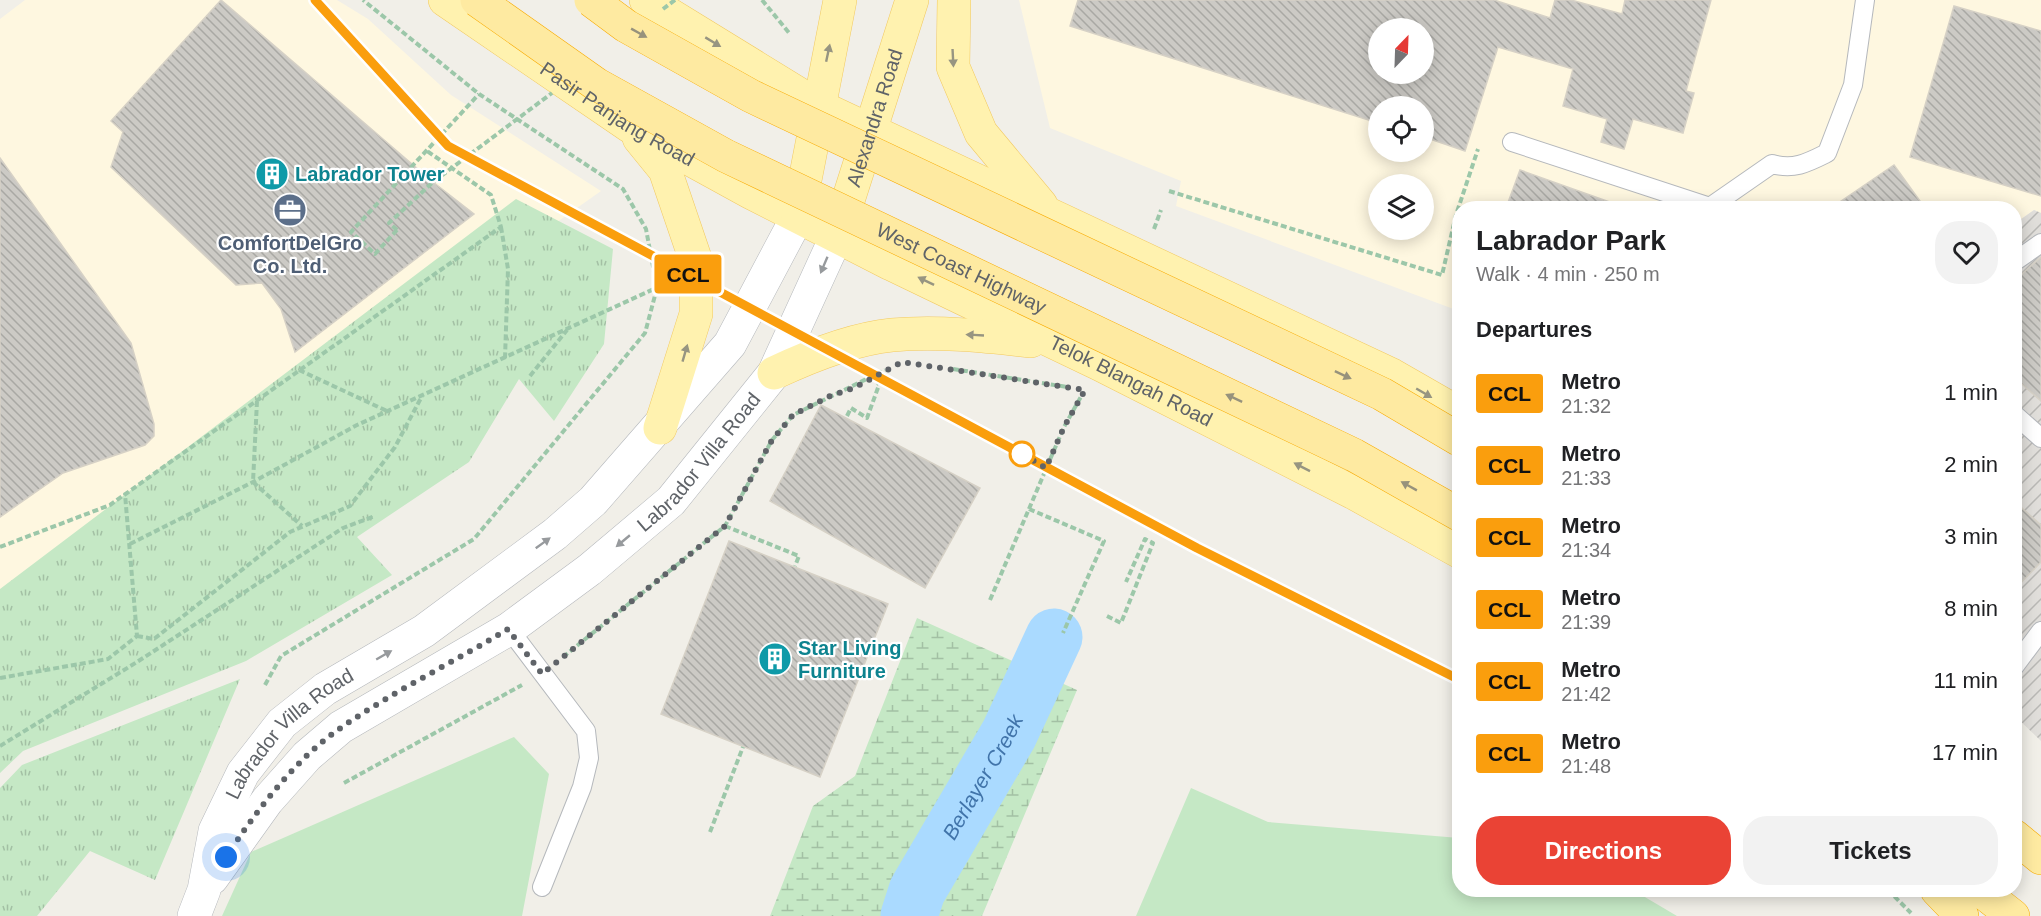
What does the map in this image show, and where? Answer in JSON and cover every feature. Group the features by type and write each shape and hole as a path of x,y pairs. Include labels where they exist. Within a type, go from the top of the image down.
{"highway":[{"path":"591,0 626,26 751,96 1382,394 1452,435"},
{"name":"West Coast Highway","path":"464,3 596,84 726,156 1354,455 1452,510"},
{"path":"2022,843 2041,858"},
{"path":"1944,897 1962,916"},
{"path":"1989,897 2013,916"}],"main road":[{"path":"798,216 840,0"},
{"name":"Alexandra Road","path":"837,235 912,0"},
{"path":"954,0 953,67 981,133 1047,212"},
{"name":"Pasir Panjang Road","path":"464,3 628,125 798,216"},
{"path":"651,7 820,107 1392,375 1452,409"},
{"path":"628,125 665,170 696,261 696,314 660,428"},
{"name":"Telok Blangah Road","path":"798,216 1354,493 1452,548"},
{"path":"774,373 807,357 892,335 976,335 1054,343"},
{"path":"2022,825 2041,841"},
{"path":"1946,897 1968,916"}],"street":[{"name":"Labrador Villa Road","path":"199,903 215,831 243,773 282,723 325,689 424,631 555,534 593,501 660,428 730,345 798,216"},
{"name":"Labrador Villa Road","path":"199,903 243,833 307,756 341,727 502,633 589,570 671,501 774,373 837,235"},
{"name":"Labrador Villa Road","path":"462,603 449,637 461,645 502,633"}],"lane":[{"path":"1719,201 1772,164 1788,168 1804,165 1827,153 1853,85 1865,0"},
{"path":"1512,142 1692,201"},
{"path":"2022,256 2041,243"},
{"path":"2022,421 2041,438"},
{"path":"2022,656 2041,631"},
{"path":"502,633 542,674 586,731 589,758 582,787 542,887"}],"path":[{"path":"265,685 281,656 474,540 645,333 657,288 646,229 622,189 479,94 363,0"},
{"path":"651,7 675,0"},
{"path":"762,0 790,34"},
{"path":"479,94 351,232 375,254 397,230 389,223 433,182 554,91"},
{"path":"1461,201 1478,149"},
{"path":"427,151 491,195 501,227 508,269 505,358"},
{"path":"1169,191 1442,275 1452,232"},
{"path":"0,547 110,505 501,227"},
{"path":"130,544 387,412 657,288"},
{"path":"530,376 567,329"},
{"path":"344,783 542,674 725,526 772,440 793,415 893,366"},
{"path":"948,369 1085,390 1064,427 990,600"},
{"path":"299,370 387,412"},
{"path":"847,416 851,408 867,418 879,385 875,376"},
{"path":"0,678 108,659 137,636 154,639 290,532 350,506 395,447 423,396"},
{"path":"253,482 257,400"},
{"path":"253,482 302,526"},
{"path":"126,494 137,636"},
{"path":"1028,509 1104,541 1063,633"},
{"path":"0,746 137,662 342,528 375,516"},
{"path":"725,526 800,556 795,566"},
{"path":"1107,616 1121,623 1153,543 1144,539 1126,582"},
{"path":"710,832 743,747"},
{"path":"1895,897 1914,916"}],"shaded area":[{"path":"25,0 337,0 368,19 451,95 601,191 0,616 0,19"},
{"path":"1019,0 2041,0 2041,213 2034,210 2022,219 2022,201 1452,201 1452,308 1176,206 1181,181 1050,128"},
{"path":"2034,210 2041,213 2041,741 2022,723 2022,218"}],"green space":[{"path":"516,199 613,249 604,344 554,421 519,379 469,462 357,537 392,575 246,661 23,751 0,773 0,589"},
{"path":"917,618 1077,690 982,916 770,916 813,806 855,776"},
{"path":"240,679 155,880 90,851 37,916 0,916 0,788 22,765"},
{"path":"514,737 549,774 522,916 222,916 251,852"},
{"path":"1191,788 1268,822 1452,837 1452,897 1645,897 1677,916 1136,916"}],"building":[{"name":"Labrador Tower","path":"221,0 433,182 474,214 295,352 281,309 262,283 236,285 111,167 123,132 111,121"},
{"path":"1078,0 1494,0 1550,18 1555,0 1571,0 1622,14 1625,0 1711,0 1686,91 1694,93 1683,133 1633,119 1624,149 1601,142 1607,119 1563,106 1573,69 1498,47 1465,151 1434,140 1434,96 1368,96 1368,120 1070,26"},
{"path":"1954,6 2041,31 2041,196 1910,157"},
{"path":"0,158 131,343 154,424 154,436 145,445 63,473 0,517"},
{"path":"1894,165 1920,201 1841,201"},
{"path":"1520,170 1607,201 1509,201"},
{"path":"2041,257 2041,401 2022,384 2022,274"},
{"path":"821,405 980,488 925,588 770,501"},
{"path":"2022,508 2041,525 2041,562 2022,582"},
{"name":"Star Living Furniture","path":"729,541 888,604 820,777 661,714"}],"waterway":[{"name":"Berlayer Creek","path":"909,916 917,891 1009,734 1054,637"}],"metro line":[{"name":"CCL","path":"315,0 448,146 1197,548 1452,676"}],"place":[{"name":"Labrador Tower","path":"272,174"},
{"name":"ComfortDelGro Co. Ltd.","path":"290,210"},
{"name":"Star Living Furniture","path":"775,659"}],"route":[{"path":"226,857 267,801 307,756 341,727 508,629 542,674 725,526 760,466 772,440 793,415 830,396 854,388 902,362 1085,390 1064,427 1046,468 1022,454"}]}
